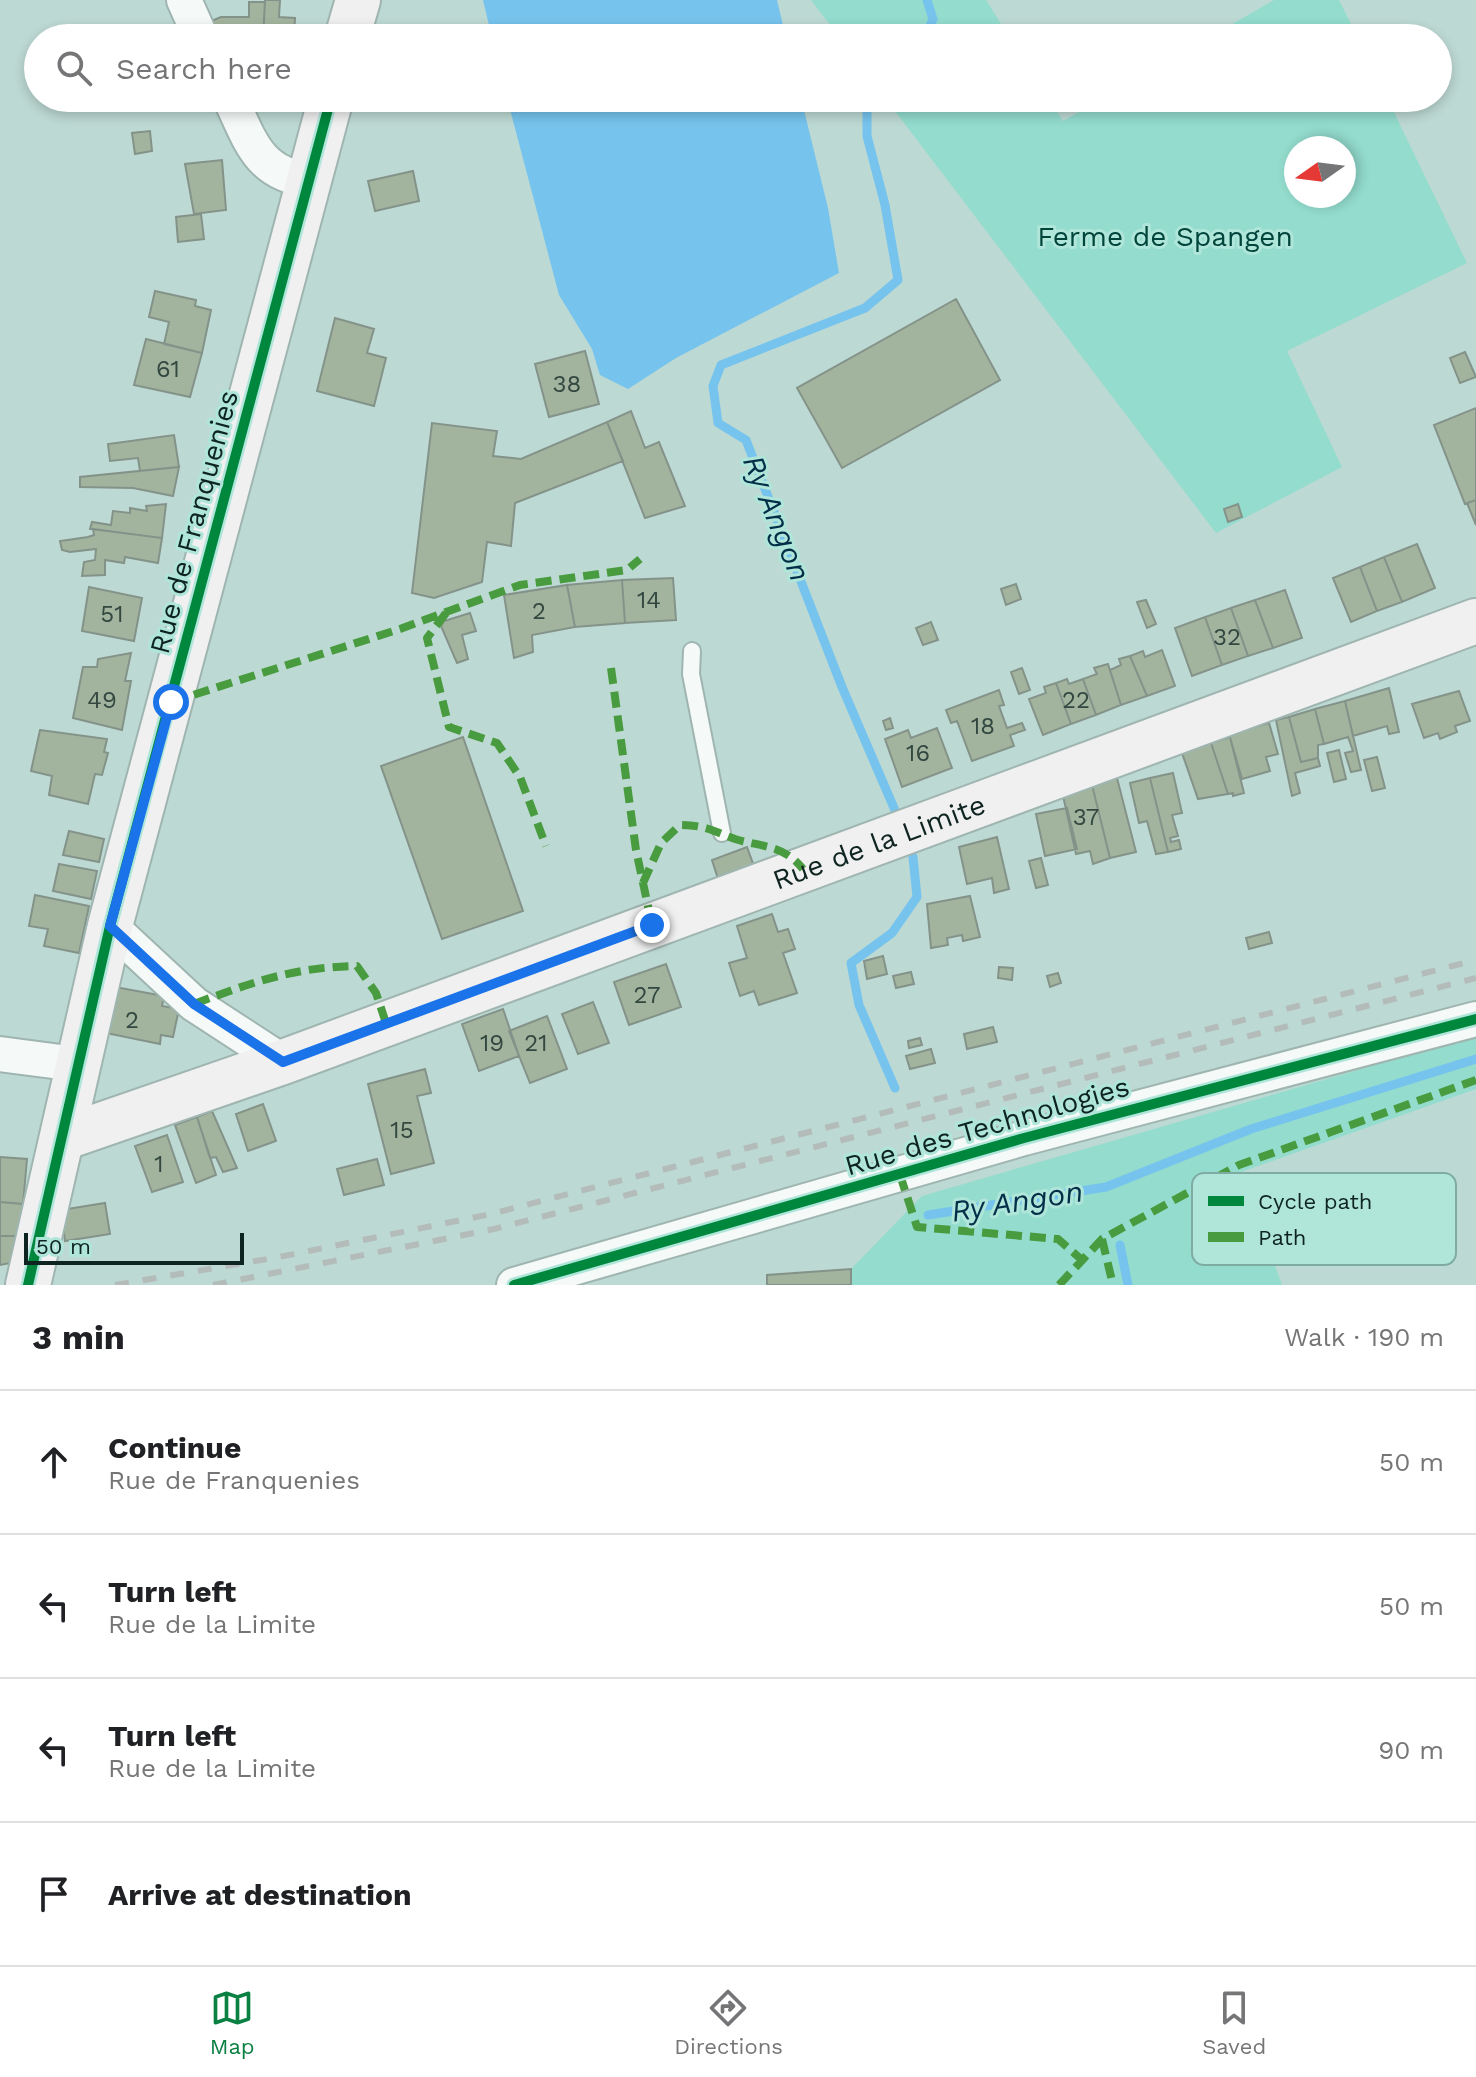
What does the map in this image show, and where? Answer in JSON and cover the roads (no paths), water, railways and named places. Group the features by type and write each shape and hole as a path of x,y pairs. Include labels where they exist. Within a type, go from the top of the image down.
{"street":[{"path":"184,0 195,24"},
{"path":"351,24 358,0"},
{"path":"238,112 265,162 281,175 309,180"},
{"name":"Rue de Franquenies","path":"24,1277 63,1138 76,1064 110,926 327,112"},
{"name":"Rue de la Limite","path":"63,1138 283,1062 1476,621"},
{"path":"110,926 194,1004 283,1062"},
{"name":"Rue des Technologies","path":"514,1285 1024,1138 1476,1019"},
{"path":"0,1054 76,1064"}],"lane":[{"path":"692,651 691,674 722,833"}],"water":[{"path":"483,0 777,0 783,24 489,24"},
{"path":"511,112 804,112 828,208 839,273 676,358 628,389 600,375 592,349 559,295"}],"waterway":[{"name":"Ry Angon","path":"927,0 933,19 931,24"},
{"name":"Ry Angon","path":"867,112 867,136 885,205 898,280 865,308 721,365 713,386 718,423 746,440 842,687 897,815"},
{"name":"Ry Angon","path":"895,1088 859,1005 851,963 892,933 917,897 913,857"},
{"path":"928,1215 1106,1187 1251,1129 1476,1059"},
{"name":"Ry Angon","path":"1120,1245 1128,1285"}],"railway":[{"path":"115,1285 279,1257 491,1214 1476,960"},
{"path":"213,1285 494,1229 1476,978"}],"park label":[{"name":"Ferme de Spangen","path":"1165,236"}]}
